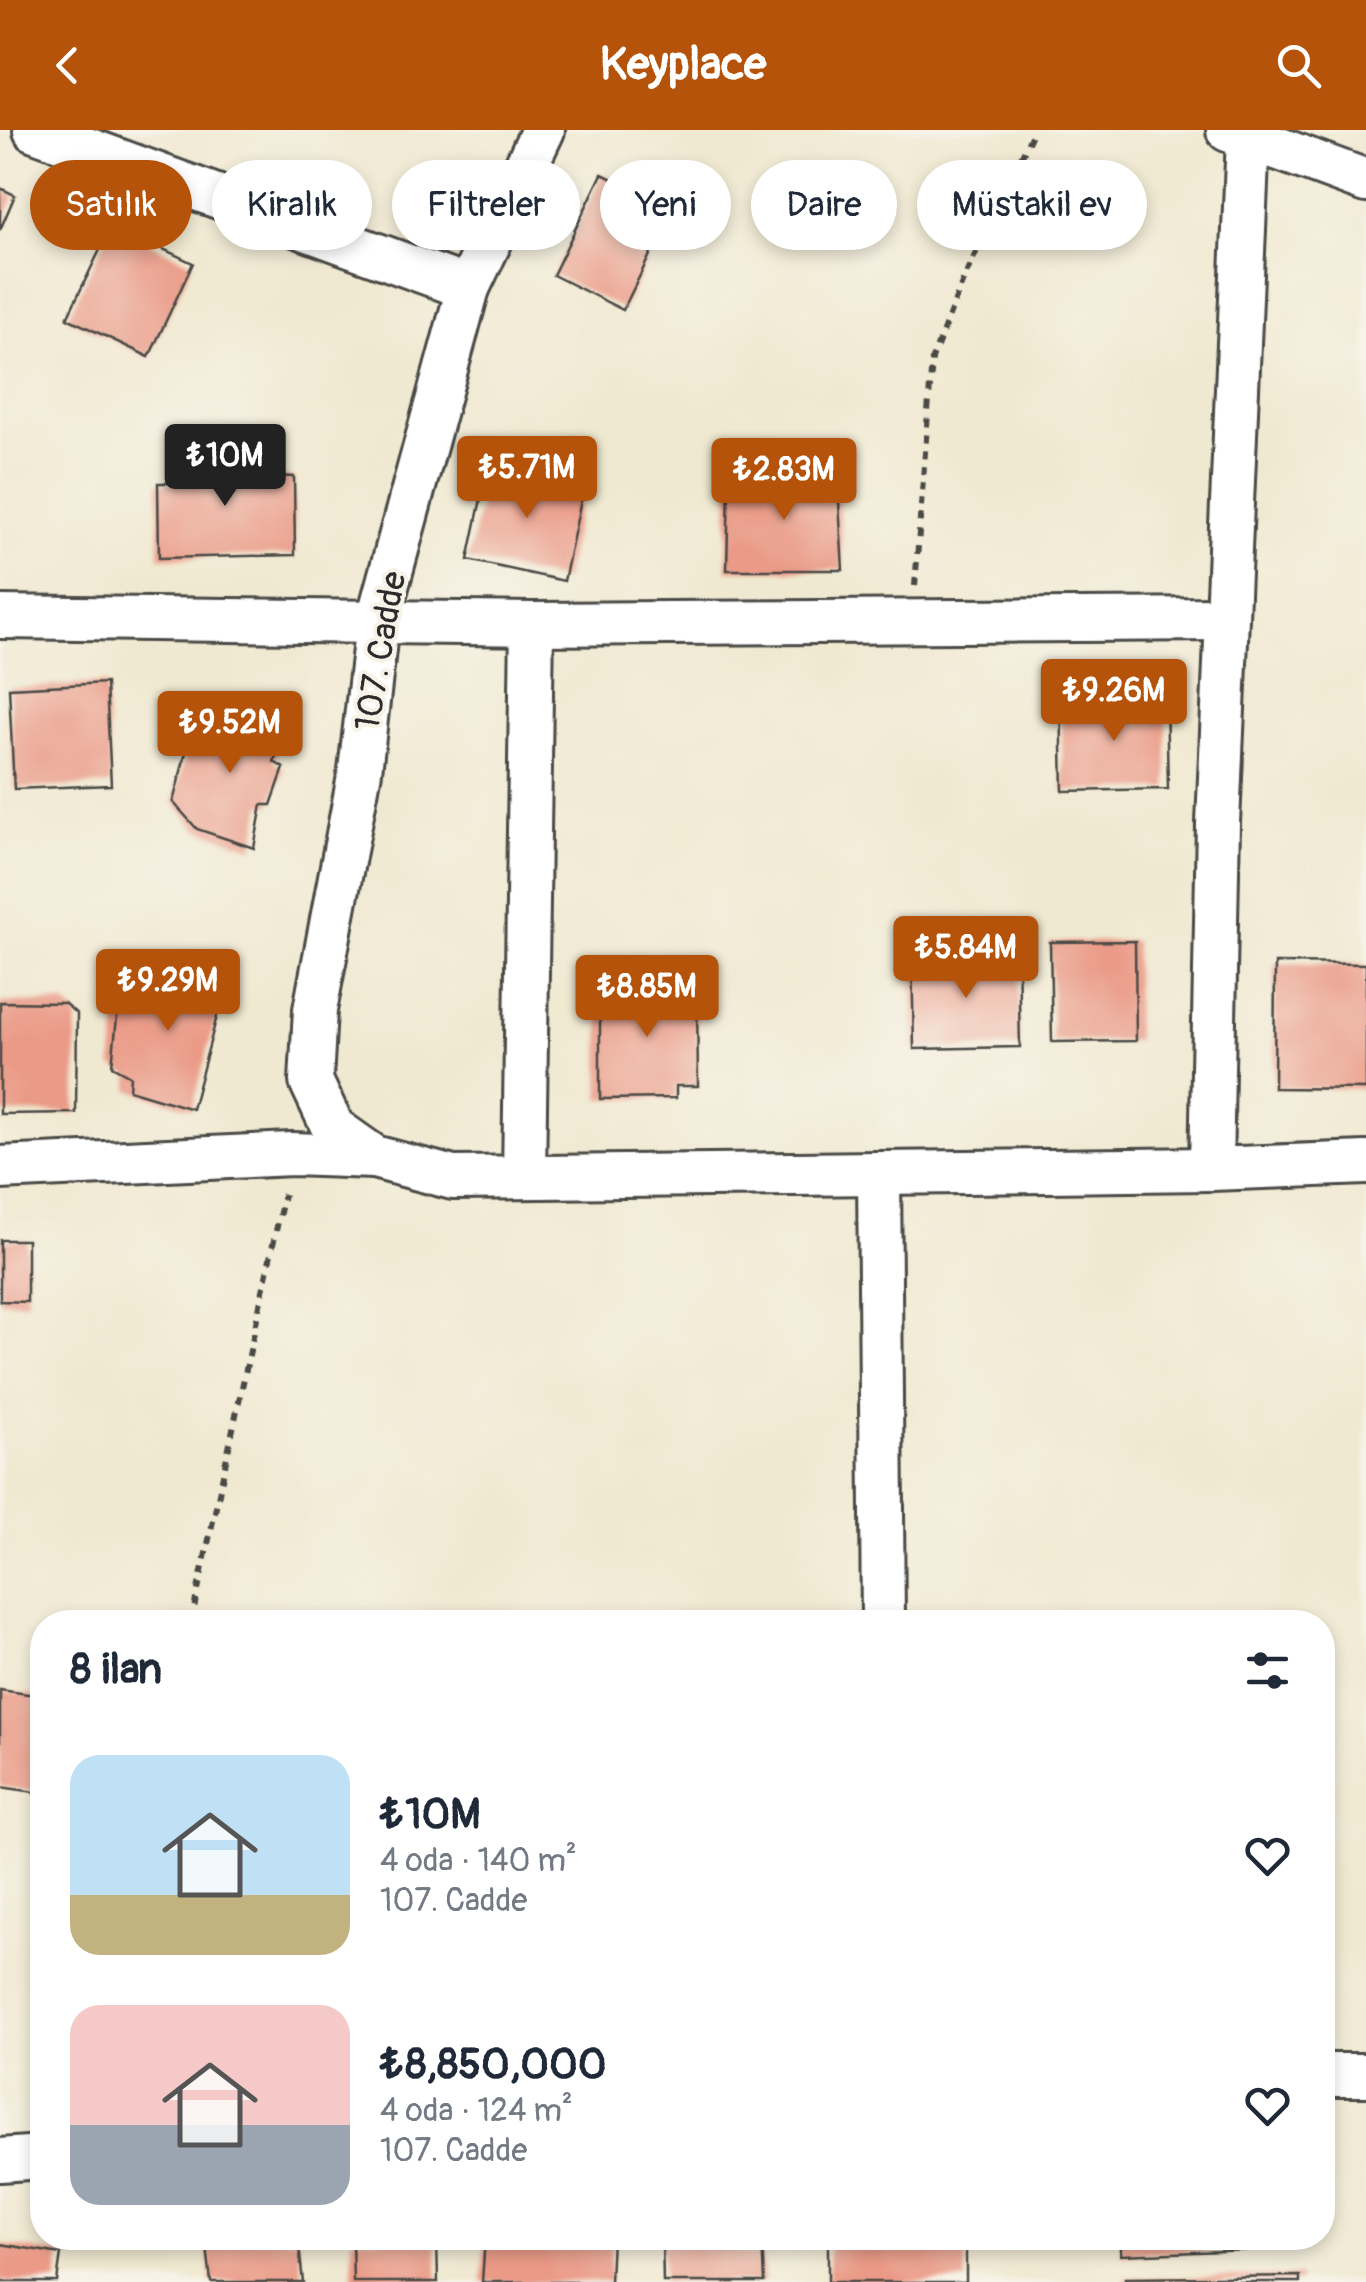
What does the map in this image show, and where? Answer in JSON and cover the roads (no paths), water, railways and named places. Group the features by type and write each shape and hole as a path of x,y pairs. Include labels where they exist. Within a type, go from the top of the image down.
{"street":[{"path":"34,130 109,143 468,288"},
{"name":"107. Cadde","path":"374,1157 333,1128 312,1082 315,1010 360,771 377,623 468,288 543,130"},
{"path":"1211,1169 1238,134 1366,181"},
{"path":"0,617 532,624 1226,619"},
{"path":"524,1177 532,624"},
{"path":"0,1168 292,1154 374,1157 453,1178 1211,1169 1366,1163"},
{"path":"879,1173 883,1610"},
{"path":"1335,2076 1366,2075"},
{"path":"0,2160 30,2158"}]}
